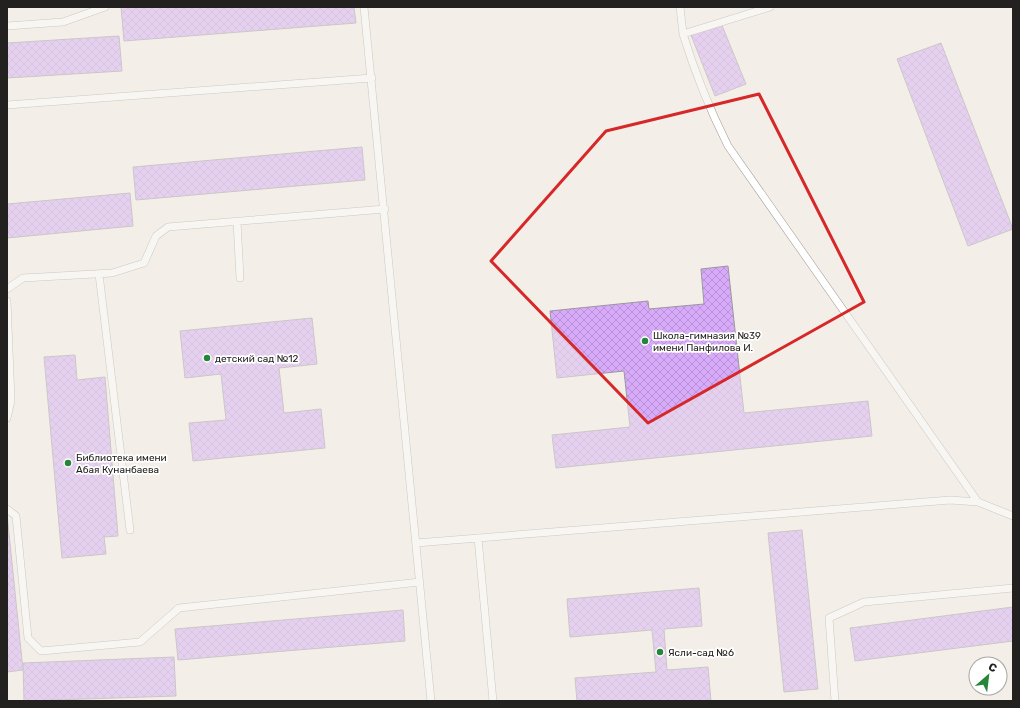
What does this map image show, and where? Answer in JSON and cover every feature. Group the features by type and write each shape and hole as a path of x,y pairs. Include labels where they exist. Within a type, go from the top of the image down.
{"lane":[{"path":"7,26 63,22 104,7"},
{"path":"364,7 431,701"},
{"path":"680,7 683,34 692,66 728,146 978,502"},
{"path":"683,34 770,7"},
{"path":"7,105 372,78"},
{"path":"7,289 22,278 112,273 144,263 156,236 168,227 384,209"},
{"path":"237,221 240,278"},
{"path":"98,274 130,530"},
{"path":"7,301 11,401 7,418"},
{"path":"416,543 950,500 978,502 1013,516"},
{"path":"7,509 16,516 28,638 41,651 140,642 179,608 420,582"},
{"path":"478,538 494,701"},
{"path":"835,701 828,618 864,602 1013,588"}],"highlighted area":[{"path":"759,94 864,302 648,423 491,261 606,131"}],"building":[{"path":"121,7 354,7 356,23 124,41"},
{"path":"721,23 746,84 715,96 691,35"},
{"path":"119,36 122,71 7,78 7,43"},
{"path":"941,43 1013,229 968,246 897,59"},
{"path":"362,147 365,180 136,200 133,167"},
{"path":"130,193 133,226 7,238 7,204"},
{"name":"Школа-гимназия №39 имени Панфилова И.","path":"728,266 744,413 868,401 872,436 556,468 552,435 630,427 624,371 557,378 550,311 648,301 649,309 704,304 701,269"},
{"path":"312,318 317,364 279,368 284,413 321,409 325,448 193,461 189,423 226,420 221,374 185,378 180,331"},
{"path":"75,355 77,380 105,377 118,536 104,537 106,554 62,558 44,357"},
{"path":"7,514 23,670 7,672"},
{"path":"802,530 818,689 784,692 768,533"},
{"name":"Ясли-сад №6","path":"699,588 702,626 664,629 667,670 708,667 711,701 577,701 575,678 656,672 652,630 570,637 567,599"},
{"path":"1013,607 1013,641 855,661 850,628"},
{"path":"403,610 405,641 178,660 175,629"},
{"path":"174,657 176,696 24,701 23,663"}],"place":[{"name":"Школа-гимназия №39 имени Панфилова И.","path":"645,341"},
{"name":"детский сад №12","path":"207,358"},
{"name":"Библиотека имени Абая Кунанбаева","path":"68,463"},
{"name":"Ясли-сад №6","path":"660,652"}]}
